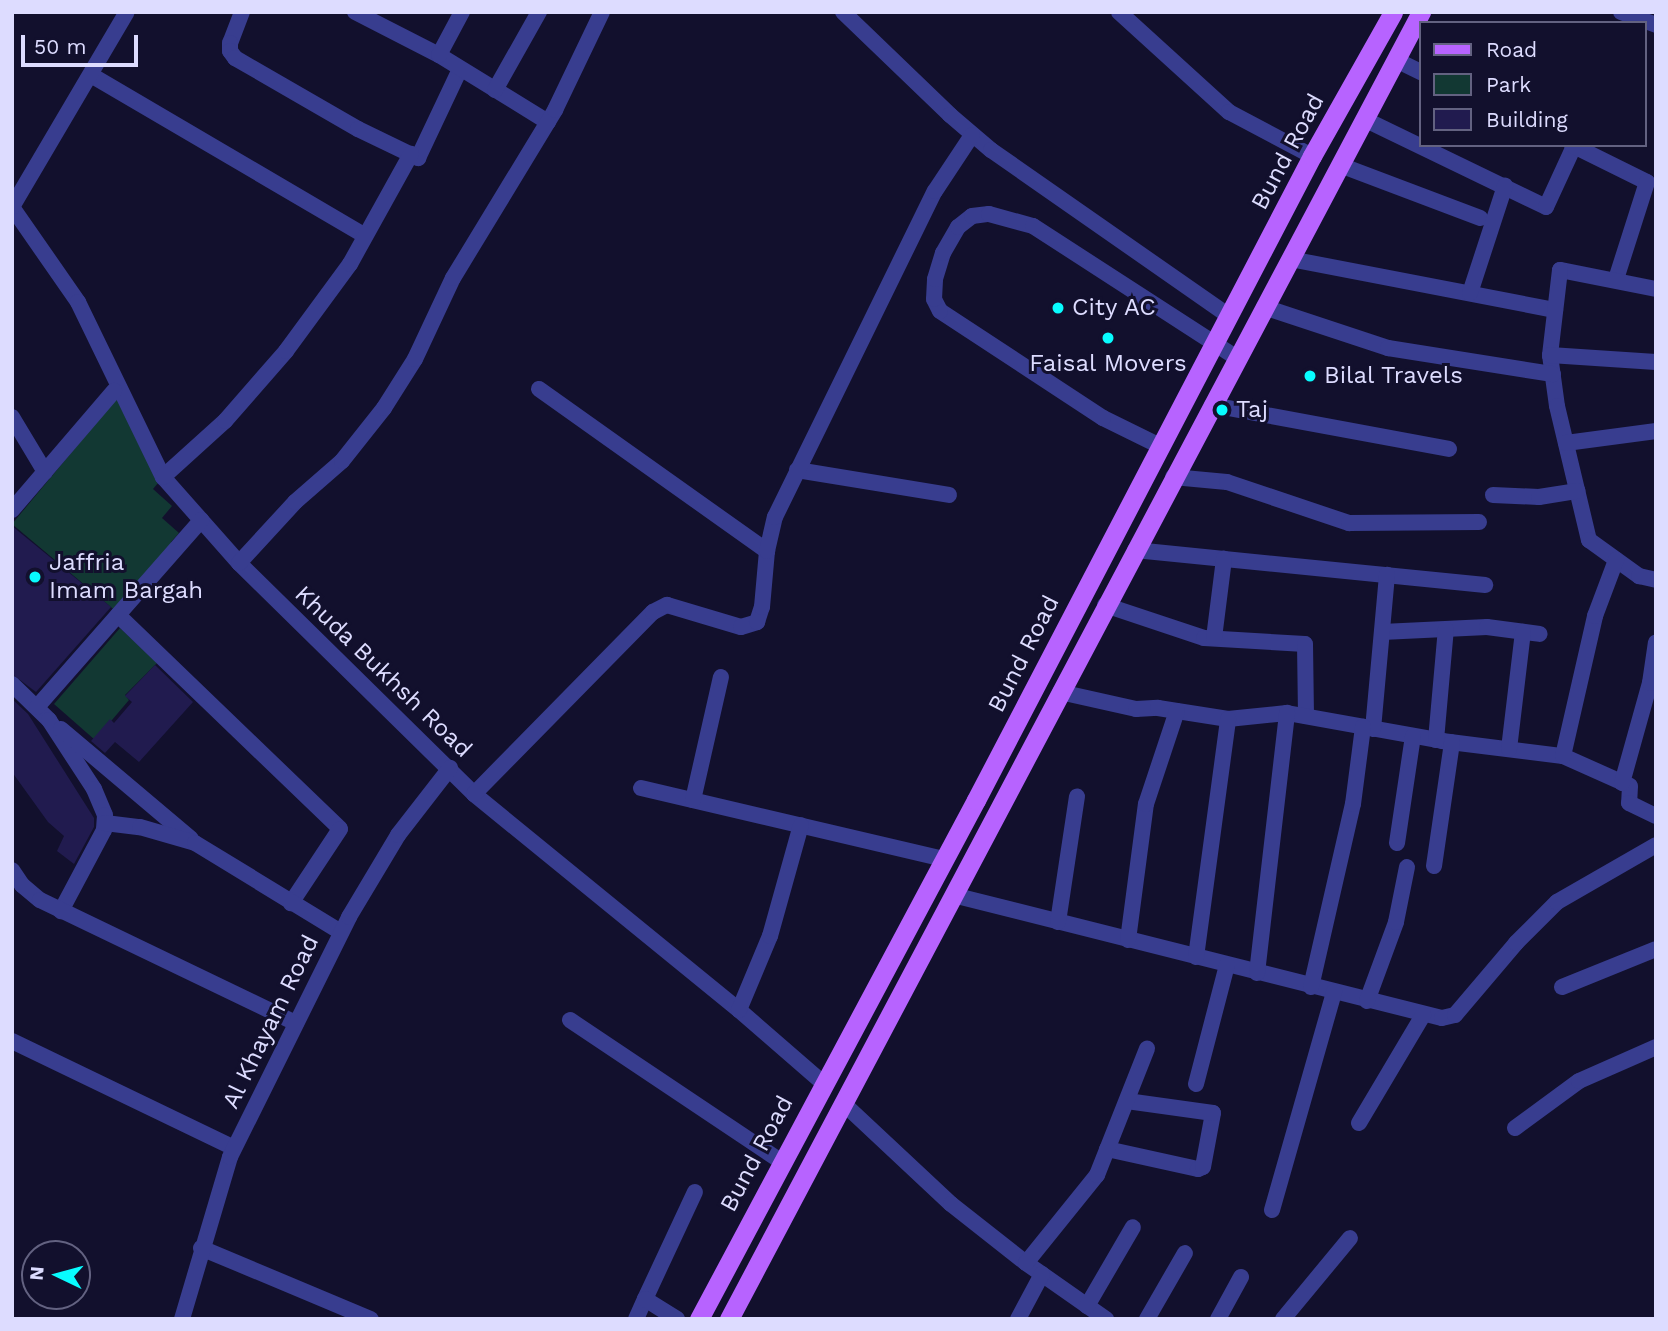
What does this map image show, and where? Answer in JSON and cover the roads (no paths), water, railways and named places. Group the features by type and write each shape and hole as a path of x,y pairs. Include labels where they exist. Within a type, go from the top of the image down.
{"main road":[{"name":"Bund Road","path":"699,1319 944,859 1312,156 1393,12"},
{"name":"Bund Road","path":"729,1319 1421,12"}],"street":[{"path":"12,207 127,12"},
{"path":"242,12 230,43 230,51 235,58 358,129 418,158 460,69"},
{"path":"439,55 462,12"},
{"path":"495,90 539,12"},
{"path":"239,563 295,502 342,461 384,408 415,359 453,278 548,122 602,12"},
{"path":"843,12 972,135 1228,316"},
{"path":"1119,12 1229,112 1312,156"},
{"path":"1621,12 1639,15 1656,25"},
{"path":"363,14 439,55 548,122"},
{"path":"1396,60 1420,72"},
{"path":"91,75 364,235"},
{"path":"1364,119 1420,146"},
{"path":"474,794 653,612 667,605 741,626 757,622 765,584 766,551 775,517 935,191 972,135"},
{"path":"1423,147 1542,206 1549,206 1573,147"},
{"path":"1575,147 1647,182 1616,279"},
{"path":"163,477 225,421 285,351 351,264 364,235 411,154"},
{"path":"1340,165 1480,218"},
{"path":"1470,293 1505,186"},
{"name":"Khuda Bukhsh Road","path":"12,207 78,302 163,477 239,563 474,794 739,1010 823,1083"},
{"path":"1160,446 1103,418 946,316 934,299 935,279 943,253 958,227 972,216 989,214 1033,226 1237,358"},
{"path":"1290,259 1555,310"},
{"path":"1656,289 1560,270 1550,355 1566,443 1589,540 1639,576 1656,580"},
{"path":"1264,307 1388,348 1553,374"},
{"path":"1550,355 1656,362"},
{"path":"539,389 766,551"},
{"path":"12,510 114,391"},
{"path":"1212,405 1449,449"},
{"path":"12,417 45,472"},
{"path":"1566,443 1656,431"},
{"path":"797,470 949,495"},
{"path":"1173,477 1227,482 1349,523 1479,522"},
{"path":"1493,495 1539,497 1578,491"},
{"path":"37,707 201,520"},
{"path":"1135,550 1485,585"},
{"path":"1214,638 1224,559"},
{"path":"1563,756 1595,616 1616,560"},
{"path":"1311,987 1368,728 1387,575"},
{"path":"1105,606 1204,638 1306,643 1306,716"},
{"path":"118,615 340,829 291,903"},
{"path":"1382,632 1488,627 1540,634"},
{"path":"1434,866 1444,741 1446,629"},
{"path":"1509,749 1523,632"},
{"path":"1622,783 1650,683 1656,642"},
{"path":"693,800 721,677"},
{"path":"12,684 49,720 195,843 341,932"},
{"path":"1060,692 1136,709 1177,711 1228,719 1287,713 1444,741 1563,756 1632,787 1629,803 1656,816"},
{"path":"1128,940 1146,804 1177,711"},
{"path":"1256,973 1287,713"},
{"path":"1196,957 1228,719"},
{"path":"49,720 94,789 105,823 61,911"},
{"path":"1397,843 1413,736"},
{"name":"Al Khayam Road","path":"182,1319 201,1248 234,1148 341,932 398,835 450,768"},
{"path":"641,788 944,859"},
{"path":"1058,922 1077,796"},
{"path":"105,823 140,827 195,843"},
{"path":"739,1010 770,936 801,825"},
{"path":"953,895 1442,1018 1455,1015 1516,943 1557,902 1656,845"},
{"path":"1367,1001 1396,922 1407,867"},
{"path":"12,870 31,893 61,911 296,1023"},
{"path":"1562,986 1656,949"},
{"path":"1196,1084 1227,965"},
{"path":"1272,1210 1334,992"},
{"path":"1359,1123 1423,1015"},
{"path":"570,1020 781,1161"},
{"path":"12,1041 234,1148"},
{"path":"1515,1128 1579,1081 1656,1047"},
{"path":"1026,1263 1097,1175 1147,1049"},
{"path":"1107,1149 1198,1169 1203,1167 1213,1113 1126,1101"},
{"path":"842,1103 951,1204 1026,1263 1106,1319"},
{"path":"636,1319 695,1192"},
{"path":"1087,1306 1133,1227"},
{"path":"1283,1319 1350,1238"},
{"path":"201,1248 371,1319"},
{"path":"1147,1319 1185,1253"},
{"path":"1018,1319 1042,1274"},
{"path":"1218,1319 1241,1277"},
{"path":"645,1300 677,1319"}],"place":[{"name":"City AC","path":"1058,308"},
{"name":"Faisal Movers","path":"1108,338"},
{"name":"Bilal Travels","path":"1310,376"},
{"name":"Taj","path":"1222,410"},
{"name":"Jaffria Imam Bargah","path":"35,577"}]}
